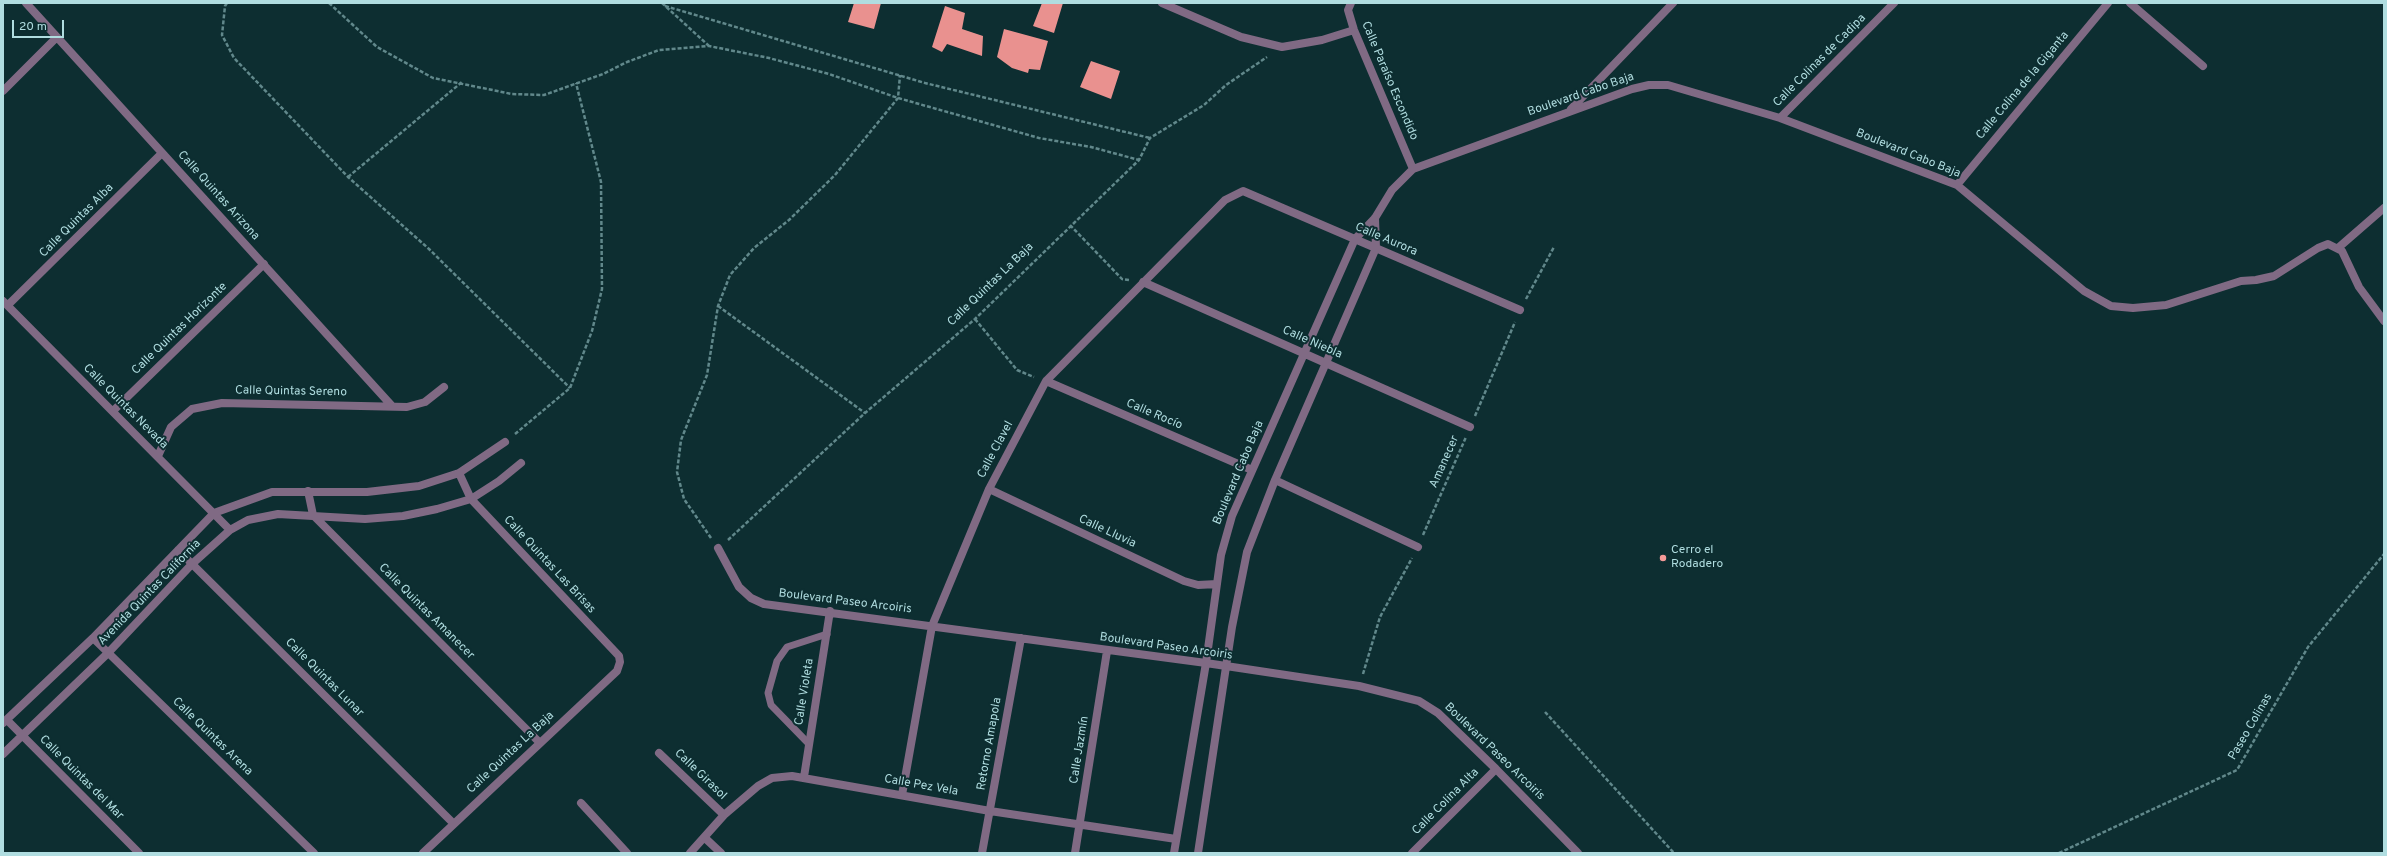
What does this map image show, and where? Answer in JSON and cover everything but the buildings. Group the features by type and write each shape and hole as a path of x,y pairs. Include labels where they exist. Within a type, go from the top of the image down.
{"street":[{"name":"Calle Quintas Arizona","path":"26,3 392,406"},
{"path":"1162,3 1241,37 1282,47 1322,40 1354,30"},
{"name":"Calle Paraíso Escondido","path":"1351,3 1348,10 1354,30 1413,169"},
{"path":"1571,110 1673,3"},
{"name":"Calle Colinas de Cadipa","path":"1780,118 1894,3"},
{"name":"Calle Colina de la Giganta","path":"1957,185 2108,3"},
{"path":"2130,3 2203,66"},
{"path":"3,91 57,37"},
{"name":"Boulevard Cabo Baja","path":"1174,853 1206,664 1217,584 1226,537 1252,470 1355,239 1375,218 1392,190 1413,169 1571,110 1632,89 1649,85 1668,85 1780,118 1957,185 2084,291 2111,306 2133,308 2166,305 2241,281 2256,280 2274,276 2318,248 2328,244 2338,248"},
{"name":"Calle Quintas Alba","path":"5,303 162,153"},
{"name":"Calle Aurora","path":"1243,191 1520,310"},
{"name":"Calle Clavel","path":"902,795 932,626 989,489 1046,381 1225,200 1243,191"},
{"path":"2384,208 2338,248 2342,251 2359,288 2384,321"},
{"path":"1198,853 1236,602 1247,552 1275,480 1376,248 1375,218"},
{"name":"Calle Quintas Horizonte","path":"113,410 264,264"},
{"name":"Calle Niebla","path":"1143,282 1470,427"},
{"name":"Calle Quintas Nevada","path":"5,303 113,410 230,530"},
{"name":"Calle Rocío","path":"1046,381 1252,470"},
{"name":"Calle Quintas Sereno","path":"158,456 171,427 192,408 222,403 407,407 425,402 444,387"},
{"name":"Avenida Quintas California","path":"5,722 93,638 214,513 272,492 367,492 419,486 459,473 505,442"},
{"name":"Avenida Quintas California","path":"3,754 21,734 108,653 192,564 230,530 248,520 278,514 365,519 403,516 437,509 471,499 499,482 521,463"},
{"name":"Calle Quintas Las Brisas","path":"459,473 471,499 619,656 620,662 617,671"},
{"path":"1275,480 1418,547"},
{"name":"Calle Lluvia","path":"989,489 1184,581 1198,585 1217,584"},
{"path":"308,491 313,515"},
{"name":"Calle Quintas Amanecer","path":"313,515 539,742"},
{"name":"Boulevard Paseo Arcoiris","path":"718,548 739,587 751,598 764,604 830,611 1359,686 1419,701 1438,713 1496,768 1578,853"},
{"name":"Calle Quintas Lunar","path":"178,550 454,824"},
{"name":"Calle Violeta","path":"804,777 830,611"},
{"name":"Calle Quintas Arena","path":"93,638 314,853"},
{"name":"Retorno Amapola","path":"982,853 1021,638"},
{"name":"Calle Jazmín","path":"1075,853 1081,824 1107,651"},
{"name":"Calle Quintas La Baja","path":"423,853 539,742 617,671"},
{"name":"Calle Quintas del Mar","path":"5,722 21,734 139,853"},
{"name":"Calle Girasol","path":"659,753 724,816"},
{"name":"Calle Colina Alta","path":"1412,853 1496,768"},
{"name":"Calle Pez Vela","path":"690,853 724,816 758,786 772,778 804,777 990,811 1176,839"},
{"path":"581,804 628,853"},
{"path":"704,838 721,853"}],"lane":[{"path":"809,744 771,705 768,693 777,661 787,647 827,634"}],"path":[{"path":"227,3 225,6 222,35 234,58 348,177 429,249 570,388"},
{"path":"329,3 377,48 433,78 462,82 512,94 544,95 603,74 627,62 660,50 709,46 769,58 828,74 898,98 1039,138 1091,146 1139,160"},
{"path":"662,3 709,46"},
{"path":"665,6 900,76 1150,138 1204,105 1226,85 1282,47"},
{"path":"718,548 684,499 677,472 681,440 707,376 718,306 730,275 754,248 789,220 835,175 898,98 900,76"},
{"path":"348,177 462,82"},
{"path":"505,442 570,388 592,331 602,288 600,182 576,83"},
{"name":"Calle Quintas La Baja","path":"718,548 865,413 975,319 1070,225 1139,160 1150,138"},
{"path":"1070,225 1122,279 1143,282"},
{"name":"Amanecer","path":"1359,686 1380,617 1418,547 1520,310 1554,247"},
{"path":"718,306 865,413"},
{"path":"975,319 1017,370 1046,381"},
{"name":"Paseo Colinas","path":"2059,853 2237,770 2308,647 2384,554"},
{"path":"1546,712 1674,853"}],"place":[{"name":"Cerro el Rodadero","path":"1663,558"}]}
